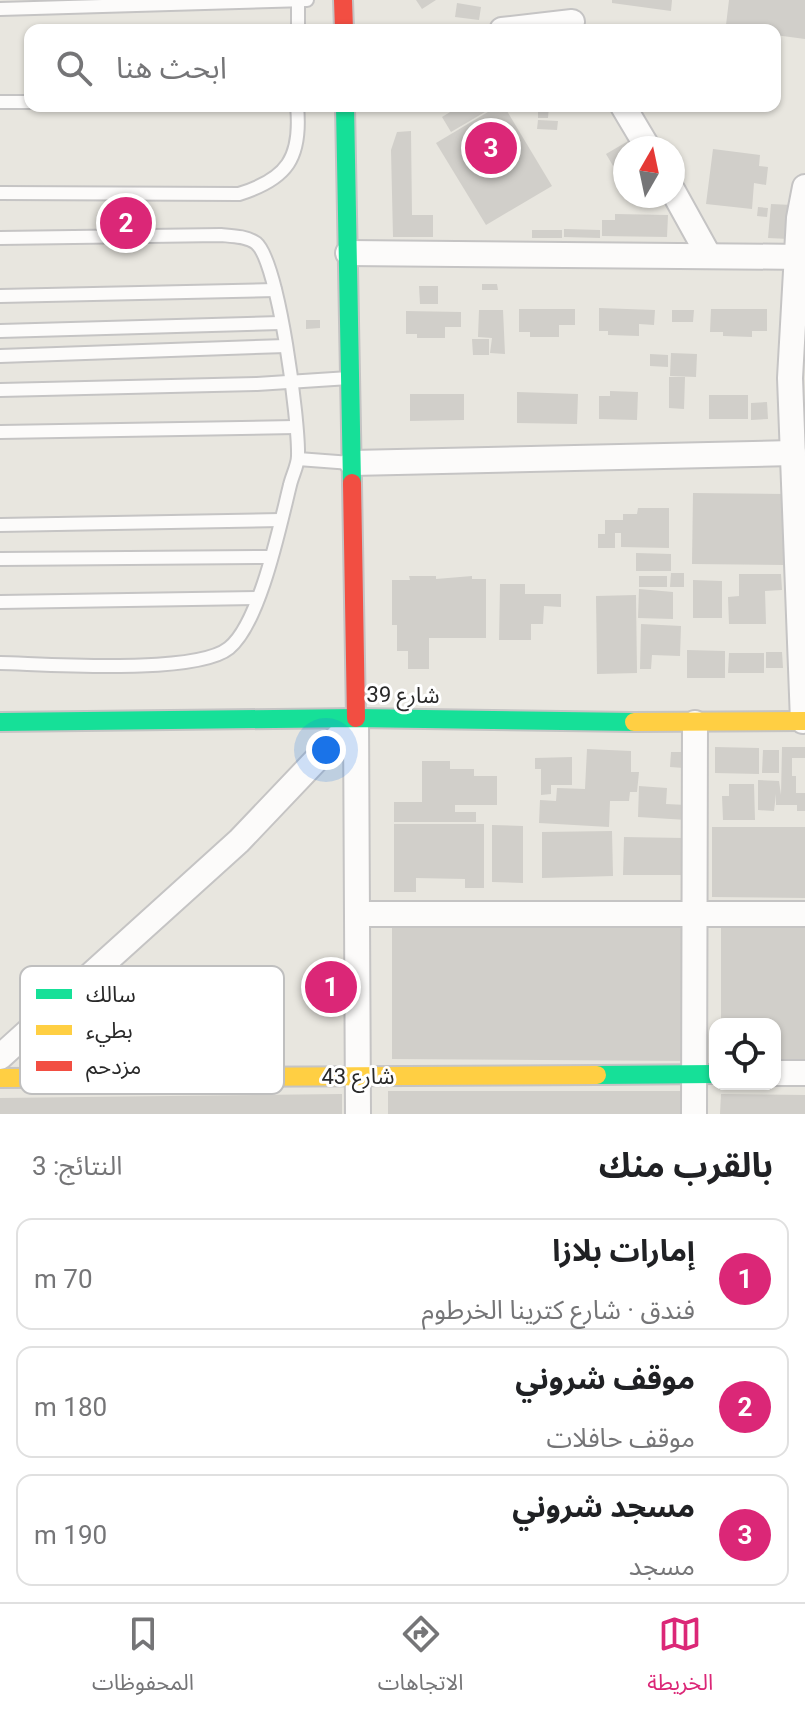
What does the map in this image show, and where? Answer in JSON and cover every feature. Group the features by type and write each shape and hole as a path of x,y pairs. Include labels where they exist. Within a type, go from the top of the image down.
{"street":[{"path":"343,0 344,24"},
{"path":"557,0 573,24"},
{"path":"345,112 356,718 358,1114"},
{"path":"627,112 641,136"},
{"path":"804,721 793,453 802,257 799,218 805,187"},
{"path":"682,208 709,256"},
{"path":"348,253 802,257"},
{"path":"352,463 793,453"},
{"path":"101,966 239,841 356,718"},
{"name":"شارع 39","path":"0,722 356,718 695,723 804,721"},
{"path":"694,1114 705,1074 695,914 695,723"},
{"path":"358,914 805,914"},
{"path":"0,1057 20,1039"},
{"path":"781,1073 805,1073"},
{"name":"شارع 43","path":"284,1076 705,1074"},
{"name":"شارع 43","path":"0,1078 20,1078"}],"lane":[{"path":"298,0 298,24"},
{"path":"0,9 307,0"},
{"path":"0,102 24,102"},
{"path":"0,193 239,194 264,186 290,164 297,112"},
{"path":"0,238 221,235 247,238 258,244 269,266 286,346 298,459 258,598 241,635 227,650 206,659 121,664 0,663"},
{"path":"0,296 275,290"},
{"path":"0,331 280,323"},
{"path":"0,356 286,346"},
{"path":"0,390 291,383 350,378"},
{"path":"0,432 295,427"},
{"path":"298,459 352,463"},
{"path":"0,525 281,520"},
{"path":"0,559 270,557"},
{"path":"0,602 258,598"}],"building":[{"path":"416,0 436,0 422,9"},
{"path":"612,0 672,0 671,11 612,3"},
{"path":"729,0 805,0 805,39 781,36 781,24 726,24"},
{"path":"457,3 481,7 479,20 455,17"},
{"path":"450,112 485,112 451,132 442,117"},
{"path":"488,112 508,112 552,186 486,225 436,143"},
{"path":"538,112 548,112 548,118 538,118"},
{"path":"538,120 558,121 557,130 537,129"},
{"path":"411,131 412,215 433,215 433,237 393,237 391,150 397,132"},
{"path":"713,149 760,155 759,166 768,167 766,185 754,183 752,209 706,204"},
{"path":"613,150 613,166 606,154"},
{"path":"771,204 792,205 789,239 768,238"},
{"path":"758,207 768,208 767,217 757,216"},
{"path":"615,214 668,215 667,237 602,236 602,220 615,220"},
{"path":"564,229 600,230 600,238 564,237"},
{"path":"532,230 562,230 562,238 532,238"},
{"path":"482,284 497,284 498,290 482,290"},
{"path":"419,286 438,286 438,304 420,304"},
{"path":"599,308 655,310 654,325 639,324 639,336 608,335 608,331 599,331"},
{"path":"519,309 575,309 575,325 559,325 559,337 530,337 530,332 519,332"},
{"path":"711,309 767,309 767,331 752,331 752,337 723,336 723,332 710,332"},
{"path":"479,310 503,310 505,354 490,353 492,338 478,337"},
{"path":"672,310 694,310 693,322 672,322"},
{"path":"406,311 461,312 461,327 445,327 445,338 417,338 417,334 406,334"},
{"path":"306,320 320,320 320,328 306,329"},
{"path":"472,339 489,339 489,355 473,355"},
{"path":"671,353 697,354 696,377 670,376"},
{"path":"650,354 668,355 668,367 650,366"},
{"path":"669,377 685,377 684,409 669,408"},
{"path":"610,391 638,392 637,420 599,419 599,396 610,396"},
{"path":"517,392 578,394 577,424 517,423"},
{"path":"410,394 464,394 464,420 410,421"},
{"path":"709,395 748,395 748,419 709,419"},
{"path":"767,402 768,419 751,420 751,403"},
{"path":"693,493 785,494 785,565 692,564"},
{"path":"638,508 669,508 669,548 621,547 621,533 615,533 615,548 598,548 598,534 605,534 605,520 623,520 623,514 637,514"},
{"path":"636,553 671,554 671,571 636,571"},
{"path":"671,573 684,573 684,587 670,587"},
{"path":"739,574 781,574 782,590 765,591 766,624 729,624 728,597 739,596"},
{"path":"409,576 436,576 436,579 472,576 472,579 486,579 486,638 429,638 429,669 408,669 408,651 397,651 397,625 392,625 392,580 410,580"},
{"path":"639,576 667,576 667,587 639,587"},
{"path":"693,580 722,581 722,618 693,618"},
{"path":"500,584 525,584 525,594 561,594 561,607 544,606 543,624 531,624 531,640 499,640"},
{"path":"639,589 673,592 673,619 638,618"},
{"path":"636,595 637,673 597,674 596,596"},
{"path":"641,624 681,626 680,656 652,655 651,669 640,669"},
{"path":"687,650 725,651 725,678 687,678"},
{"path":"766,652 782,652 783,668 766,668"},
{"path":"729,653 764,653 764,673 728,673"},
{"path":"715,747 759,748 759,774 715,773"},
{"path":"782,747 805,747 805,758 792,758 792,776 796,776 796,793 805,793 805,811 797,811 797,805 776,805 776,794 774,811 758,810 758,780 779,781 781,795"},
{"path":"587,749 631,751 631,772 639,772 637,792 630,792 629,801 610,801 609,827 539,823 540,800 556,801 557,788 585,789"},
{"path":"763,750 779,750 779,773 762,773"},
{"path":"671,752 685,752 684,768 670,767"},
{"path":"572,757 572,785 551,785 551,794 541,795 541,769 535,769 535,758"},
{"path":"422,761 450,761 450,769 474,769 474,776 497,776 497,805 455,805 455,812 476,812 476,822 394,822 394,802 422,802"},
{"path":"729,784 754,784 755,820 723,820 722,796 729,796"},
{"path":"639,786 667,788 666,804 687,805 687,820 638,817"},
{"path":"394,824 484,824 484,888 465,888 465,879 416,878 416,892 394,892"},
{"path":"492,825 523,826 523,883 492,882"},
{"path":"712,827 805,827 805,898 712,897"},
{"path":"612,831 613,876 542,878 542,832"},
{"path":"624,837 684,838 683,875 623,875"},
{"path":"392,920 685,922 684,1061 392,1059"},
{"path":"721,921 805,921 805,1059 781,1059 781,1018 721,1018"},
{"path":"388,1091 682,1091 683,1114 388,1114"},
{"path":"342,1094 342,1114 0,1114 0,1098"},
{"path":"721,1094 805,1095 805,1114 720,1114"}],"traffic: fast":[{"path":"345,112 352,483"},
{"path":"0,722 356,718 634,722"},
{"path":"597,1075 709,1074"}],"traffic: slow":[{"path":"634,722 805,721"},
{"path":"284,1077 597,1075"},
{"path":"0,1078 20,1078"}],"traffic: jam":[{"path":"343,0 344,24"},
{"path":"352,483 356,718"}],"place":[{"name":"مسجد شروني","path":"491,148"},
{"name":"موقف شروني","path":"126,223"},
{"name":"إمارات بلازا","path":"331,987"}]}
